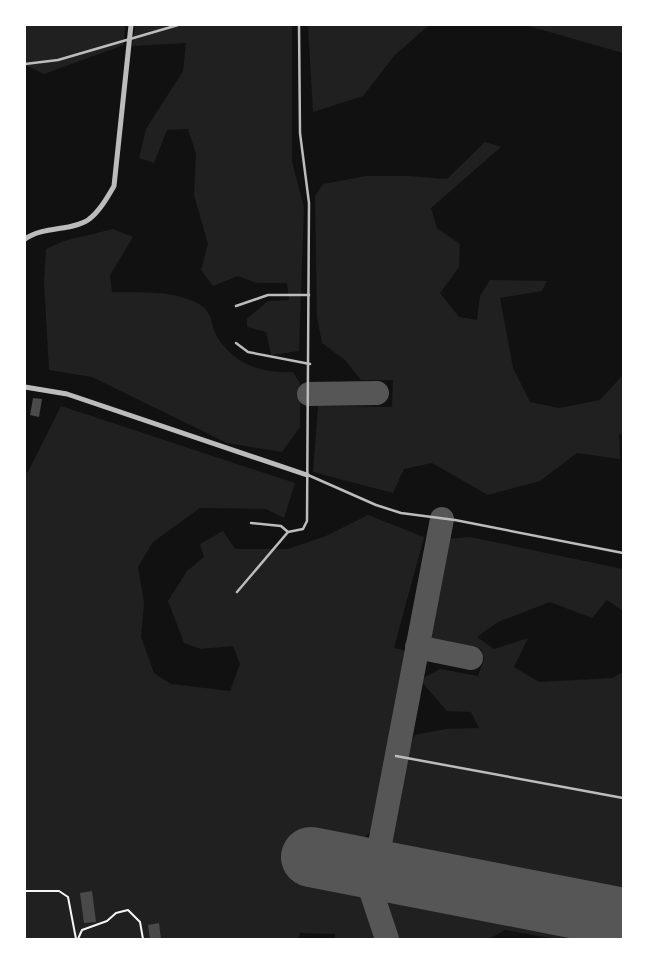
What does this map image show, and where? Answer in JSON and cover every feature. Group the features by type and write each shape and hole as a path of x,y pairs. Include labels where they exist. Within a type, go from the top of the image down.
{"street":[{"path":"25,239 45,230 86,221 107,199 114,186 131,25"},
{"path":"25,386 67,394 307,474"}],"lane":[{"path":"25,64 58,60 178,25"},
{"path":"237,592 288,532 303,529 307,521 310,364 309,203 300,132 299,25"},
{"path":"236,306 268,295 310,294"},
{"path":"236,343 248,352 310,364"},
{"path":"307,474 376,505 401,512 455,520 623,553"},
{"path":"251,523 281,526 288,532"},
{"path":"396,756 623,798"}],"path":[{"path":"25,891 59,891 68,897 77,939"},
{"path":"77,939 82,930 107,921 116,913 128,910 140,922 142,939"}],"shaded area":[{"path":"25,25 125,25 124,45 44,74 25,65"},
{"path":"135,25 292,25 292,162 304,207 299,351 271,355 266,332 247,327 247,319 268,301 289,300 287,283 257,283 238,276 213,286 201,270 208,244 194,195 196,154 188,129 167,130 154,163 139,158 146,129 183,71 186,43 132,46"},
{"path":"308,25 429,25 394,56 363,96 313,112"},
{"path":"525,25 623,25 623,53"},
{"path":"485,142 501,147 431,208 437,228 460,244 459,267 440,293 459,317 477,320 480,296 490,280 547,281 542,291 500,298 513,368 530,402 559,408 600,400 623,375 623,435 619,434 620,459 577,453 540,481 488,495 432,463 404,469 393,493 313,472 318,406 392,407 393,380 361,380 345,360 322,343 317,317 315,196 323,184 366,176 408,176 447,179"},
{"path":"113,229 133,237 110,275 112,292 165,294 195,302 209,314 216,334 226,349 242,362 271,371 293,372 300,383 300,427 282,452 227,443 92,377 49,370 44,282 46,249 64,241"},
{"path":"61,406 295,483 284,518 266,509 200,508 153,542 138,567 144,603 141,637 154,673 171,684 230,691 240,664 233,646 201,649 184,643 168,601 187,571 204,557 200,544 223,531 235,549 288,549 326,536 368,515 424,537 394,648 406,651 372,831 357,843 311,836 304,877 364,889 382,939 335,939 335,934 300,933 299,939 25,939 25,473 28,472"},
{"path":"470,537 623,569 623,611 607,600 592,618 550,602 498,622 477,637 494,649 528,638 514,667 539,682 612,678 623,672 623,897 404,854 390,839 403,781 398,766 415,735 445,729 479,728 471,712 447,711 420,680 440,669 478,676 484,659 481,649 465,646 446,649 430,642 433,629 428,622 436,561 447,539"},
{"path":"387,894 617,939 555,939 505,930 489,939 395,939 384,905"}],"building":[{"path":"33,398 42,399 39,417 30,415"},
{"path":"92,891 96,922 84,923 80,893"},
{"path":"159,923 161,939 150,939 148,925"}],"taxiway":[{"path":"309,394 377,393"},
{"path":"387,939 371,891 442,519"},
{"path":"417,647 471,658"}],"runway":[{"path":"311,857 623,918"}]}
